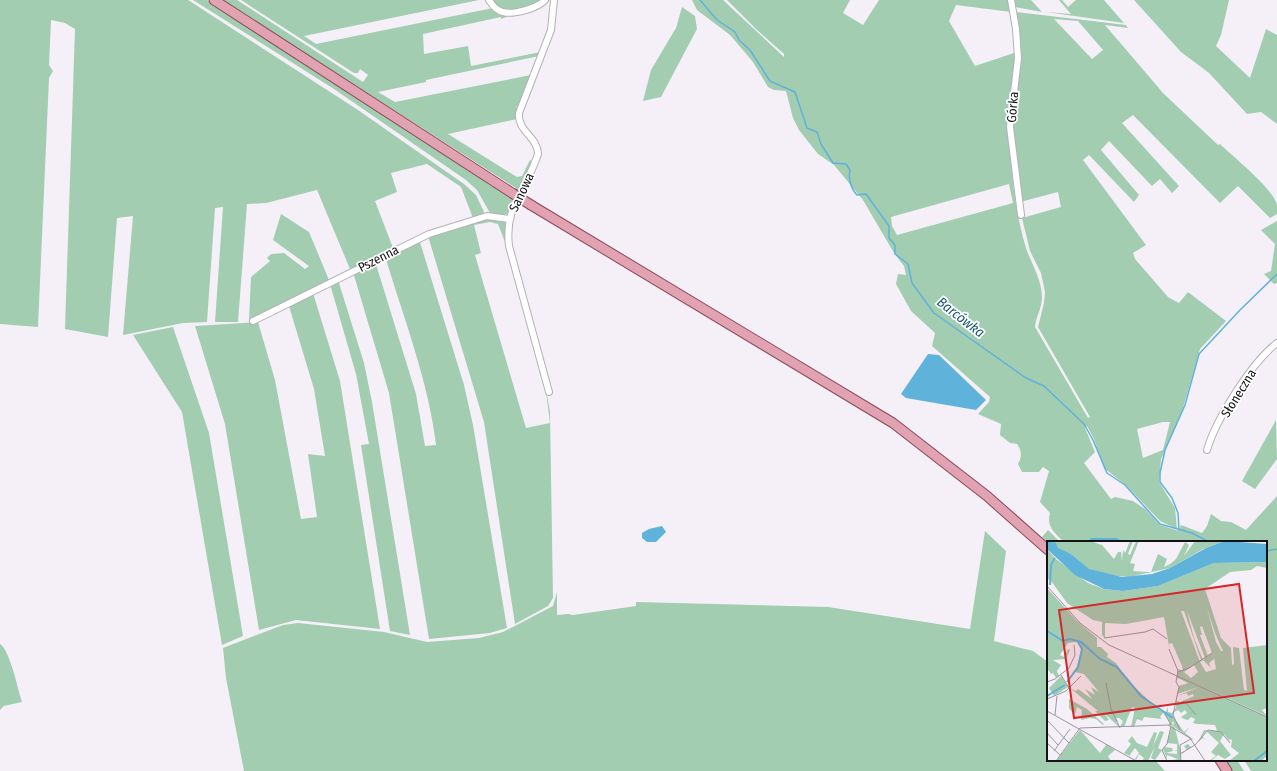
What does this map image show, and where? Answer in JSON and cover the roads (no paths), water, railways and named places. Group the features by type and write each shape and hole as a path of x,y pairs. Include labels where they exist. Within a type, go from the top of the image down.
{"main road":[{"path":"214,0 531,205 893,423 987,496 1047,549"},
{"path":"1221,761 1227,771"}],"street":[{"path":"488,0 493,6 505,13 536,7 546,0"},
{"name":"Sanowa","path":"549,392 509,246 509,219 514,204 538,154 537,145 521,127 519,113 551,30 554,0"},
{"name":"Górka","path":"1011,0 1016,30 1018,58 1010,127 1021,215"},
{"name":"Pszenna","path":"253,321 429,234 487,216 509,219"},
{"name":"Słoneczna","path":"1207,450 1211,436 1248,375 1266,352 1277,342"}],"water":[{"path":"928,354 939,355 986,400 976,410 906,398 901,394"},
{"path":"662,526 666,532 656,542 647,542 642,538 642,533 649,529"},
{"path":"1091,538 1117,538 1122,541 1088,541"}],"waterway":[{"name":"Barcówka","path":"700,0 717,20 735,32 739,40 750,50 770,81 795,92 807,128 817,132 821,144 833,163 846,164 850,170 850,180 855,193 857,195 866,194 889,226 889,238 895,245 895,254 908,264 912,283 934,313 1026,378 1044,386 1084,424 1093,440 1107,473 1125,485 1160,524 1192,533 1207,541"},
{"path":"1179,530 1178,513 1172,498 1160,482 1160,473 1165,450 1185,405 1199,354 1240,310 1277,274"},
{"name":"Barcówka","path":"1267,551 1277,549"}]}
